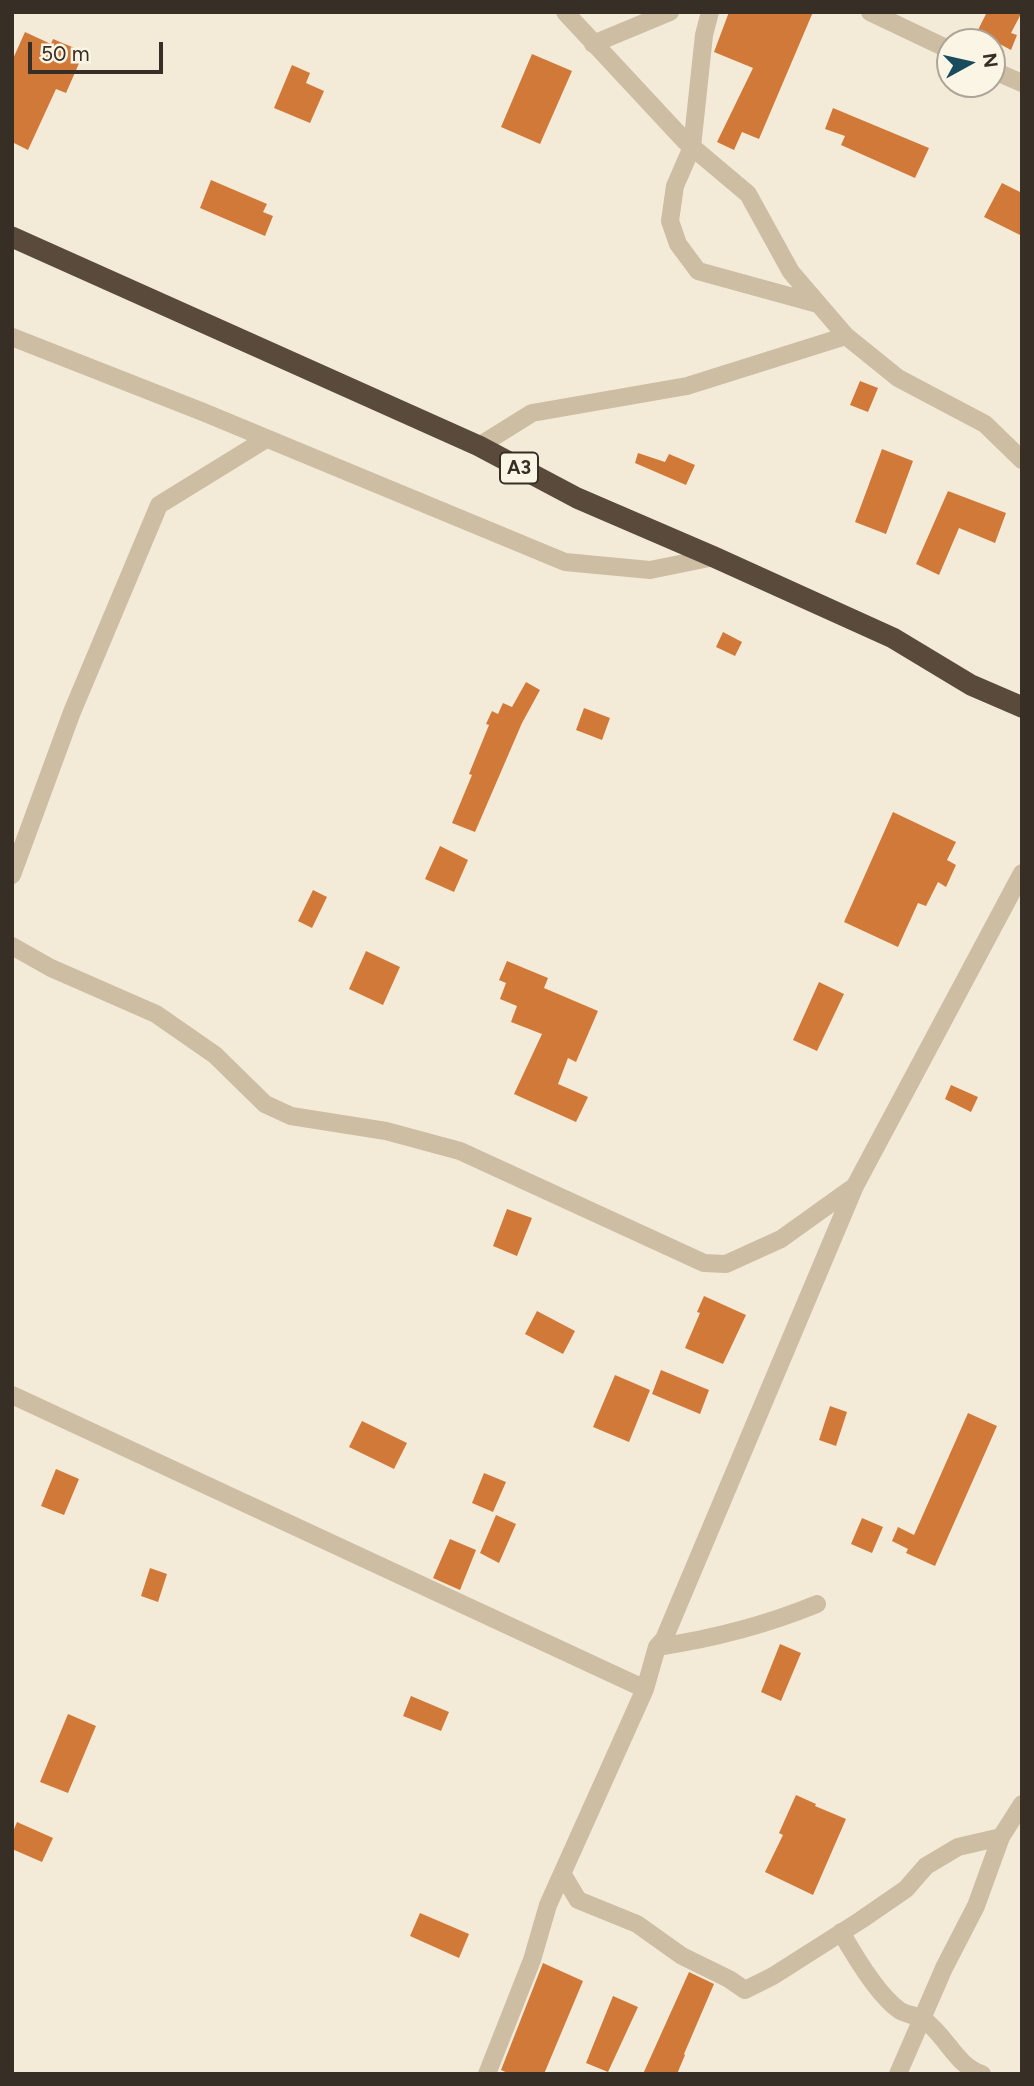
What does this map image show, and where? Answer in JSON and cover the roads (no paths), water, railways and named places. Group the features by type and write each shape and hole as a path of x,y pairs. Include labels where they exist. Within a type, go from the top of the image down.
{"highway":[{"name":"A3","path":"12,237 479,446 577,498 714,556 893,638 971,685 1022,707"}],"street":[{"path":"565,12 692,147 748,194 791,272 846,336 898,378 985,424 1022,460"},
{"path":"593,44 670,12"},
{"path":"710,12 704,36 692,147 675,186 670,221 678,244 698,271 818,304"},
{"path":"870,12 936,43"},
{"path":"479,446 532,413 687,386 846,336"},
{"path":"12,337 565,562 650,569 714,556"},
{"path":"12,875 72,712 159,505 266,439"},
{"path":"486,2074 532,1960 548,1905 645,1689 657,1647 664,1639 855,1186 1022,873"},
{"path":"12,946 51,968 156,1014 215,1055 265,1104 291,1116 386,1131 460,1151 704,1263 726,1264 781,1239 855,1186"},
{"path":"12,1395 645,1689"},
{"path":"657,1647 691,1642 787,1616 817,1604"},
{"path":"898,2074 944,1968 975,1906 1001,1837 1022,1804"},
{"path":"563,1875 578,1900 637,1924 682,1956 729,1979 744,1990 773,1976 906,1889 926,1866 958,1847 1001,1837"},
{"path":"841,1932 868,1977 899,2010 923,2019 969,2070 982,2074"}]}
